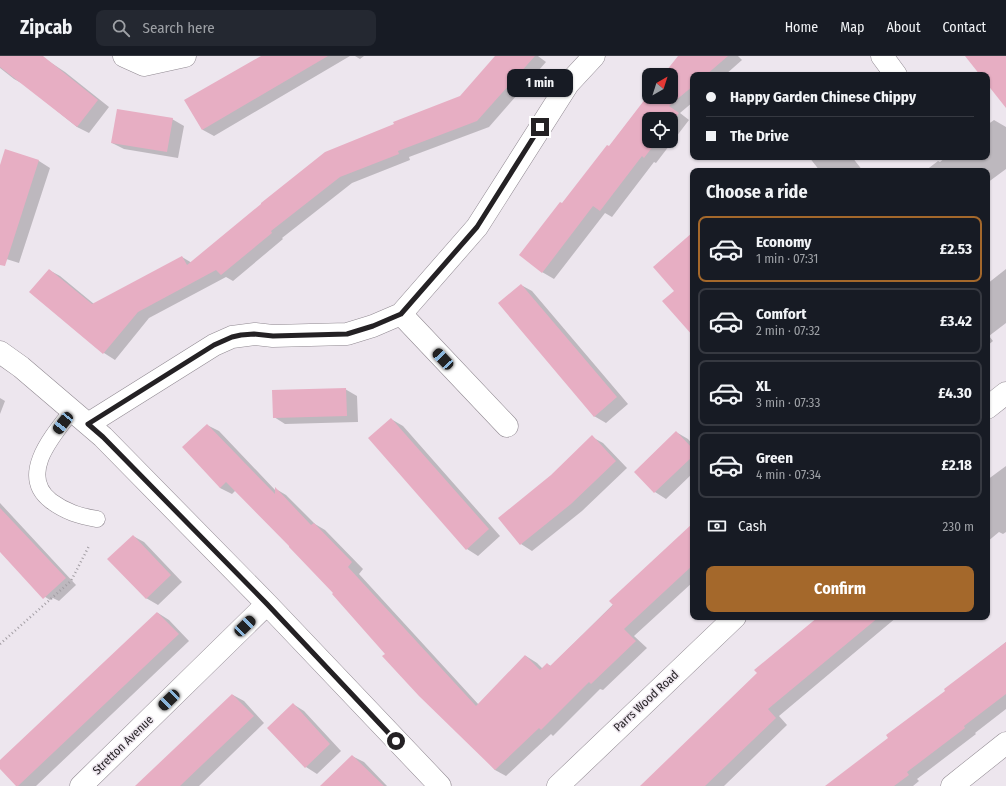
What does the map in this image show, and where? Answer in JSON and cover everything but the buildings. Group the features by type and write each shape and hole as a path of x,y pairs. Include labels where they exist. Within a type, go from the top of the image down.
{"street":[{"path":"124,56 144,65 185,56"},
{"path":"80,417 214,345 232,337 254,334 273,336 347,334 373,326 401,314 477,227 568,84 594,56"},
{"path":"882,56 894,72"},
{"path":"401,314 507,426"},
{"path":"0,352 21,367 109,443 267,604 440,786"},
{"path":"990,406 1006,393"},
{"name":"Stretton Avenue","path":"81,786 267,604"},
{"name":"Parrs Wood Road","path":"558,786 732,620"},
{"path":"952,786 1006,743"}],"lane":[{"path":"80,417 53,436 40,461 36,473 38,485 45,496 72,514 96,519"}],"path":[{"path":"0,644 71,581 89,546"}],"route":[{"path":"396,741 256,593 103,437 88,424 214,345 232,337 254,334 273,336 347,334 373,326 401,314 477,227 540,127"}]}
